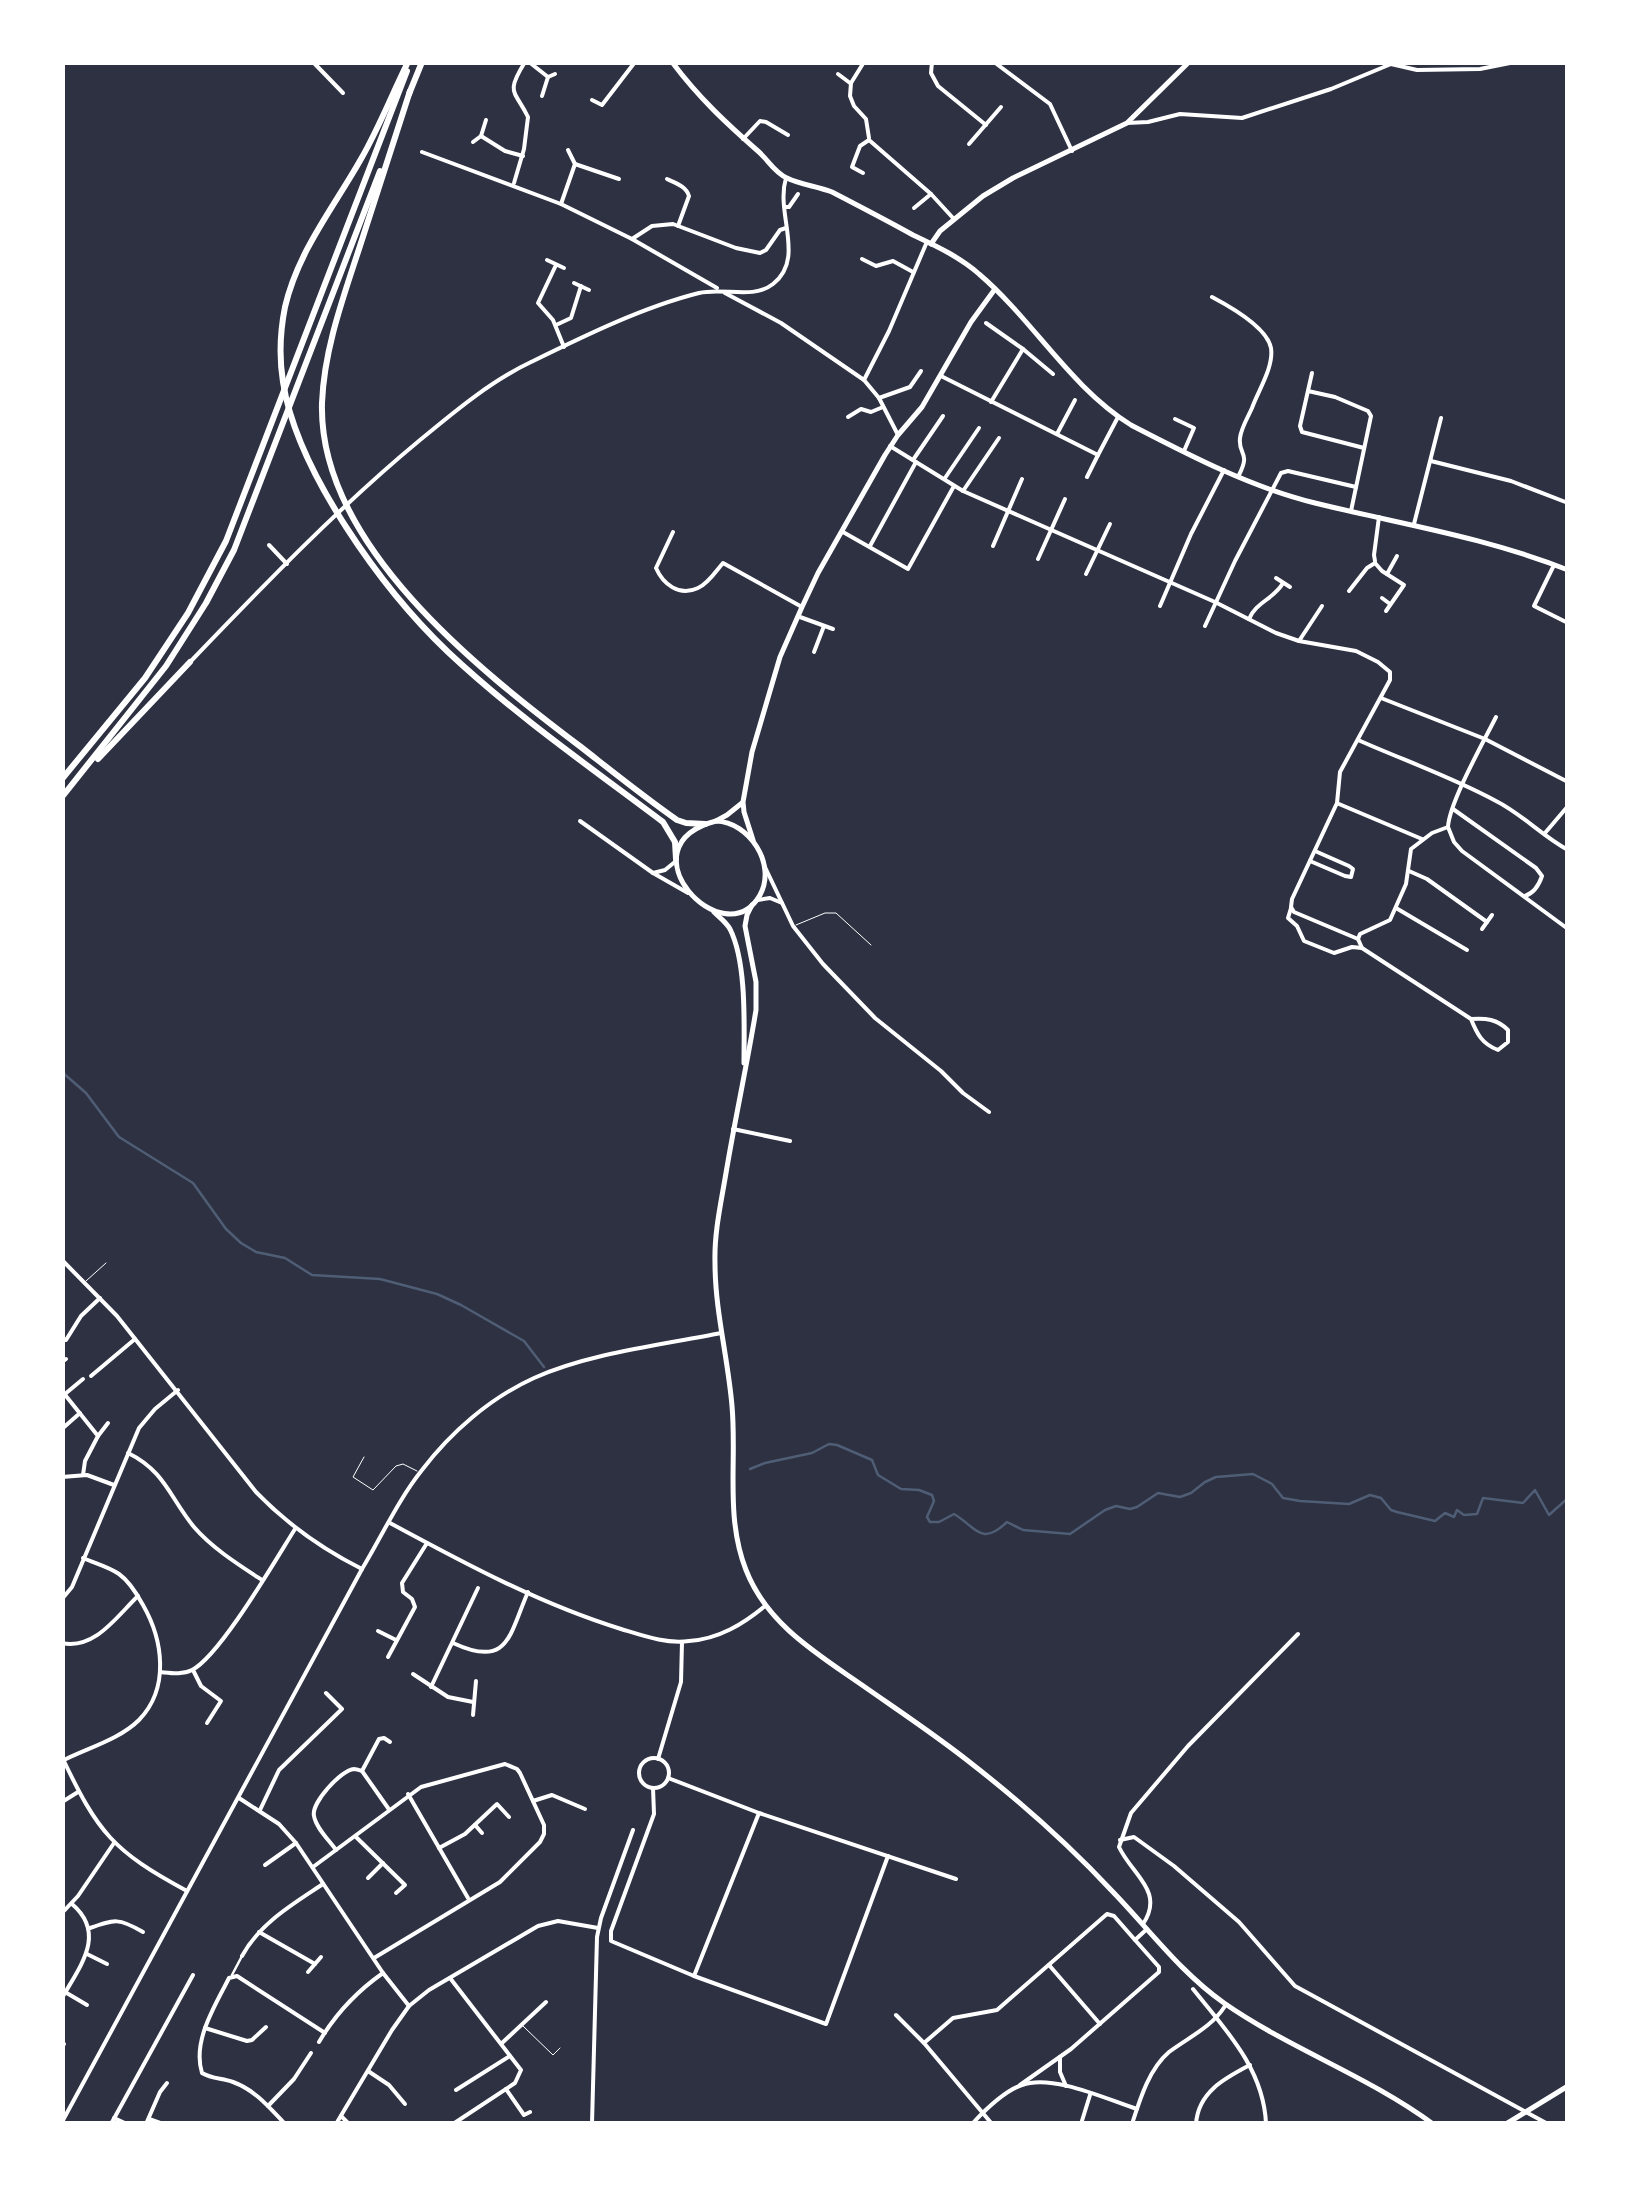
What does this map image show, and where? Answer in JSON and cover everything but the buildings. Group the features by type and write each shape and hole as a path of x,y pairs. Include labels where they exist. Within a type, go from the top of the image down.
{"highway":[{"path":"62,779 145,678 188,612 226,540 409,62"},
{"path":"409,62 362,158 309,245 289,293 282,326 281,366 283,387 299,438 337,511 404,605 484,685 663,822 675,842 676,860"},
{"path":"64,795 166,666 234,550 422,62"},
{"path":"410,90 328,357 322,416 332,473 360,530 396,580 444,633 522,702 677,820 705,824"},
{"path":"64,795 190,662"}],"main road":[{"path":"672,62 716,115 786,178 818,186 968,265 1118,417 1271,490 1414,524 1568,570"},
{"path":"929,243 982,196 1127,123 1188,62"},
{"path":"995,289 922,407 890,446 841,531 780,657 757,732 743,802 765,876 747,914 746,926 756,982 756,1010 714,1262 732,1405 735,1534 747,1573 765,1606 804,1644 972,1764 1035,1815 1188,1974 1263,2027 1387,2092 1433,2124"},
{"path":"743,802 727,815 689,832 678,848 676,860 680,880 730,930 744,1001 744,1078"},
{"path":"716,821 740,827 753,840"},
{"path":"711,910 733,914 754,903"},
{"path":"1506,2124 1568,2086"}],"street":[{"path":"313,62 342,93"},
{"path":"513,185 528,117 514,95 514,85 527,62 548,77"},
{"path":"597,112 635,62"},
{"path":"864,62 851,83 850,96 866,119 870,140 954,218"},
{"path":"932,62 932,78 938,86 986,125"},
{"path":"994,62 1039,94 1055,111 1072,151"},
{"path":"1127,123 1180,114 1242,118 1391,64 1433,70 1480,69 1515,62"},
{"path":"542,96 548,77 555,74"},
{"path":"838,74 851,83"},
{"path":"592,100 602,105"},
{"path":"1055,111 1064,106"},
{"path":"969,144 1001,107"},
{"path":"1141,110 1148,122"},
{"path":"474,142 486,120"},
{"path":"744,139 760,120 788,135"},
{"path":"480,136 504,152 522,156"},
{"path":"863,173 852,167 860,146 870,140"},
{"path":"568,150 575,164 619,179"},
{"path":"422,152 560,204 632,239 781,322 864,380 898,435"},
{"path":"560,204 575,164"},
{"path":"190,662 362,490 508,373 660,304 704,292 758,292 770,286 782,276 790,256 784,207 786,178"},
{"path":"667,179 688,190 690,196 678,226"},
{"path":"784,207 789,207 798,194"},
{"path":"914,208 931,194"},
{"path":"632,239 652,226 672,224 753,253 766,250 780,230 786,228"},
{"path":"864,380 929,243"},
{"path":"547,260 564,268"},
{"path":"862,260 876,266 893,261 912,272"},
{"path":"556,265 538,303 556,326 564,347"},
{"path":"574,283 589,290"},
{"path":"556,326 570,318 581,286"},
{"path":"1212,297 1243,315 1267,338 1271,348 1270,361 1240,437 1246,462 1239,476"},
{"path":"986,322 1054,374"},
{"path":"991,402 1023,349"},
{"path":"878,398 910,387 921,371"},
{"path":"1312,373 1302,432 1364,448"},
{"path":"941,376 1098,455"},
{"path":"1308,391 1335,397 1371,416 1350,511"},
{"path":"1057,434 1074,400"},
{"path":"848,417 861,409 871,412 883,407"},
{"path":"869,547 914,461 944,416"},
{"path":"1087,477 1118,417"},
{"path":"1414,524 1441,418"},
{"path":"1175,419 1194,428"},
{"path":"1184,451 1197,421"},
{"path":"944,480 980,428"},
{"path":"962,491 998,438"},
{"path":"890,446 962,491 1299,641 1356,652 1390,672 1390,680 1340,772 1337,803 1292,900 1288,918 1304,940 1334,952 1362,948 1471,1019 1493,1019 1508,1030 1508,1042 1498,1050 1492,1048 1478,1038 1471,1019"},
{"path":"1430,461 1511,482 1568,503"},
{"path":"1160,606 1224,470"},
{"path":"1204,626 1281,473 1288,470 1356,488"},
{"path":"993,546 1022,479"},
{"path":"841,531 908,569 954,486"},
{"path":"1038,559 1064,499"},
{"path":"1380,517 1375,562 1404,586 1386,611"},
{"path":"1086,574 1110,524"},
{"path":"673,532 656,568 662,582 679,591 696,590 722,563 802,608"},
{"path":"269,545 286,564"},
{"path":"1387,574 1397,556"},
{"path":"1361,591 1351,589 1375,562"},
{"path":"1554,565 1534,606 1568,623"},
{"path":"1276,578 1290,587"},
{"path":"1250,619 1254,608 1275,595 1283,583"},
{"path":"1382,598 1390,604"},
{"path":"1299,641 1322,606"},
{"path":"798,616 833,629"},
{"path":"814,652 824,626"},
{"path":"1380,698 1485,740 1568,782"},
{"path":"1496,717 1448,827 1462,850 1568,928"},
{"path":"1358,740 1509,808 1568,850"},
{"path":"1337,803 1422,839"},
{"path":"1544,834 1568,806"},
{"path":"1453,809 1536,868 1542,876 1540,882 1524,896"},
{"path":"580,821 652,873 692,895"},
{"path":"1358,939 1360,934 1390,920 1406,884 1411,850 1422,839 1448,827"},
{"path":"1310,861 1351,877 1353,870 1349,866 1314,851"},
{"path":"652,873 665,870 676,860"},
{"path":"762,861 794,926 823,964 875,1018 989,1112"},
{"path":"1409,871 1427,879 1487,922"},
{"path":"754,903 770,898 782,903"},
{"path":"1292,907 1294,912 1358,939 1362,948"},
{"path":"1396,908 1467,950"},
{"path":"1482,928 1492,915"},
{"path":"1460,946 1464,939"},
{"path":"734,1129 790,1140"},
{"path":"62,1260 136,1339 256,1492 296,1529 362,1569"},
{"path":"62,1338 66,1340 81,1316 100,1298"},
{"path":"62,2122 362,1569 420,1472 438,1450 476,1415 534,1378 601,1357 721,1333"},
{"path":"91,1376 136,1339"},
{"path":"83,1379 64,1392 98,1436"},
{"path":"62,1599 72,1587 139,1428 178,1390"},
{"path":"64,1428 80,1412"},
{"path":"84,1476 85,1461 108,1423"},
{"path":"128,1453 156,1470 203,1536 262,1580"},
{"path":"62,1476 84,1476 114,1485"},
{"path":"390,1523 582,1617 652,1639 704,1639 733,1629 765,1606"},
{"path":"160,1672 193,1670 207,1658 296,1529"},
{"path":"388,1657 415,1607 403,1592 402,1584 427,1543"},
{"path":"83,1558 119,1574 138,1596 154,1627 160,1672 155,1696 134,1724 63,1758 78,1792 114,1843 147,1869 187,1891"},
{"path":"431,1686 478,1588"},
{"path":"454,1642 484,1653 499,1649 507,1640 528,1592"},
{"path":"62,1643 77,1645 95,1637 138,1596"},
{"path":"378,1631 397,1641"},
{"path":"1135,1940 1150,1913 1149,1892 1120,1847 1130,1813 1188,1746 1298,1634"},
{"path":"658,1759 681,1682 682,1642"},
{"path":"193,1670 200,1686 221,1701 207,1723"},
{"path":"413,1674 448,1697 474,1702"},
{"path":"473,1714 476,1681"},
{"path":"260,1810 278,1770 342,1709 326,1694"},
{"path":"362,1770 379,1739 390,1742"},
{"path":"658,1759 666,1765 668,1778 664,1785 653,1788 642,1782 639,1772 644,1762 658,1759"},
{"path":"313,1867 408,1794 435,1782 504,1764 520,1773 544,1825 540,1842 500,1882 374,1958"},
{"path":"336,1850 314,1820 314,1808 348,1770 362,1770 389,1809"},
{"path":"668,1778 956,1880"},
{"path":"653,1788 654,1814 611,1941 826,2024 888,1856"},
{"path":"62,1802 78,1792"},
{"path":"408,1794 469,1900"},
{"path":"533,1801 552,1794 585,1809"},
{"path":"239,1798 279,1824 296,1842 383,1973 410,2006"},
{"path":"439,1848 465,1834 497,1804 509,1817"},
{"path":"694,1976 759,1812"},
{"path":"475,1825 482,1833"},
{"path":"592,2124 598,1928 634,1830"},
{"path":"355,1836 404,1884 396,1893"},
{"path":"1120,1840 1134,1837 1174,1866 1239,1922 1295,1986 1548,2124"},
{"path":"265,1865 296,1842"},
{"path":"62,1913 114,1843"},
{"path":"368,1878 383,1864"},
{"path":"285,2124 242,2086 202,2073 205,2028 242,1956 259,1932 323,1884"},
{"path":"72,1904 90,1928 87,1954 64,1995 86,2005"},
{"path":"924,2044 953,2018 997,2010 1106,1914 1114,1916 1158,1967 1159,1972 1100,2024 972,2124"},
{"path":"90,1928 113,1920 124,1921 143,1932"},
{"path":"336,2124 410,2006 450,1978 544,1924 566,1922 598,1928"},
{"path":"259,1932 315,1964"},
{"path":"87,1954 107,1964"},
{"path":"308,1972 322,1957"},
{"path":"1049,1965 1100,2024"},
{"path":"268,2106 294,2079 345,2004 383,1973"},
{"path":"231,1976 258,1988 325,2032"},
{"path":"127,2124 112,2121 191,1978 196,1984"},
{"path":"450,1978 521,2070 515,2083 453,2124"},
{"path":"1194,1989 1250,2065 1260,2089 1266,2124"},
{"path":"501,2044 546,2002"},
{"path":"1132,2124 1155,2067 1217,2018 1226,2004"},
{"path":"896,2015 992,2124"},
{"path":"205,2028 247,2041 266,2027"},
{"path":"456,2090 510,2056"},
{"path":"1060,2057 1060,2072 1066,2086"},
{"path":"1196,2124 1201,2102 1212,2089 1250,2065"},
{"path":"368,2071 406,2104"},
{"path":"1020,2085 1050,2082 1137,2109"},
{"path":"163,2124 148,2121 167,2083"},
{"path":"506,2089 524,2115 530,2112"},
{"path":"1081,2124 1090,2094"},
{"path":"341,2116 349,2124"}],"lane":[{"path":"794,926 825,912 836,912 870,946"},
{"path":"84,1282 106,1263"},
{"path":"364,1457 352,1477 373,1490 400,1464 420,1472"},
{"path":"522,2024 553,2055 560,2048"}],"waterway":[{"path":"62,1072 86,1093 119,1137 193,1183 241,1243 256,1252 285,1258 312,1275 380,1279 437,1294 524,1341 544,1367"},
{"path":"750,1469 812,1453 829,1444 837,1445 872,1460 878,1475 901,1489 932,1495 934,1501 927,1517 930,1522 954,1514 985,1534 1007,1522 1023,1530 1070,1534 1116,1506 1130,1509 1158,1493 1180,1497 1216,1477 1253,1474 1272,1484 1283,1498 1349,1504 1370,1495 1381,1498 1391,1510 1435,1521 1445,1513 1454,1517 1457,1510 1464,1515 1477,1514 1483,1498 1523,1503 1535,1490 1549,1515 1568,1498"}]}
